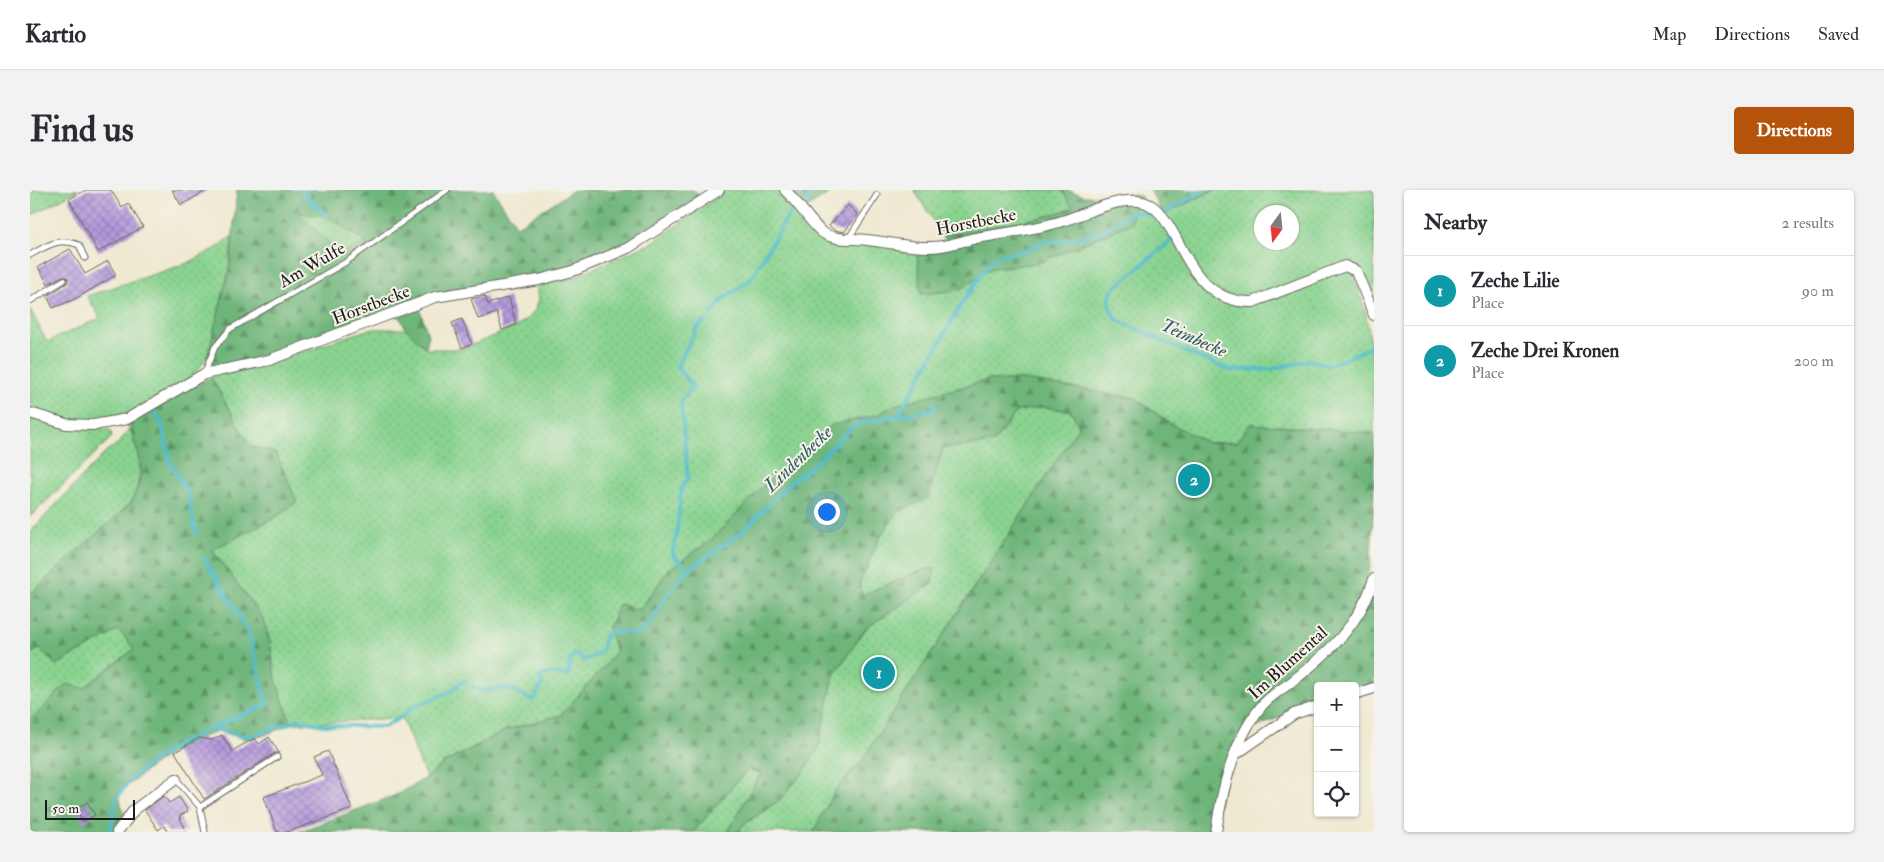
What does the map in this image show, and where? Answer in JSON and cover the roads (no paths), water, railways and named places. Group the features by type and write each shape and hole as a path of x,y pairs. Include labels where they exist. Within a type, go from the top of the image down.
{"street":[{"name":"Horstbecke","path":"30,413 66,424 111,423 127,419 204,374 269,360 435,297 539,280 573,271 628,248 719,190"},
{"name":"Horstbecke","path":"785,190 798,202 822,232 848,239 933,247 1052,224 1111,204 1138,201 1147,203 1156,209 1203,284 1221,297 1239,302 1253,302 1345,266 1356,271 1374,316"},
{"name":"Im Blumental","path":"1216,832 1227,773 1246,728 1261,706 1314,664 1356,620 1367,600 1374,579"},
{"path":"1359,693 1374,688"},
{"path":"1235,755 1294,714 1314,707"},
{"path":"118,832 134,810 176,779"}],"lane":[{"name":"Am Wulfe","path":"204,374 215,347 230,329 346,262 447,190"},
{"path":"848,239 877,195"},
{"path":"30,255 56,242 67,240 79,245 85,258"},
{"path":"30,300 64,280"},
{"path":"200,807 277,757"},
{"path":"176,779 200,807 205,832"}],"waterway":[{"path":"301,190 326,216"},
{"path":"806,204 809,195 807,190"},
{"name":"Lindenbecke","path":"1164,213 1204,190"},
{"name":"Lindenbecke","path":"471,687 484,691 503,688 517,691 529,699 534,699 543,683 539,678 546,674 568,675 571,658 576,654 585,660 598,653 603,647 608,632 639,634 649,625 668,594 688,570 742,532 790,483 819,460 851,428 862,422 898,416 962,303 992,259 1000,255 1024,251 1042,242 1069,240 1104,231 1128,214 1139,212 1154,215"},
{"path":"711,314 722,300 750,280 790,213"},
{"name":"Teimbecke","path":"1170,237 1172,240 1114,288 1109,300 1112,312 1117,320 1230,370 1272,369 1310,360 1329,365 1373,345"},
{"path":"688,570 672,554 677,532 681,489 688,479 681,401 693,387 677,367 698,326 705,321"},
{"path":"898,416 935,409 935,403"},
{"path":"155,411 163,428 170,463 188,494 196,532"},
{"path":"110,832 115,804 119,795 146,766 165,753 207,730 267,705 248,631 204,558"},
{"name":"Lindenbecke","path":"212,730 223,730 240,736 254,735 298,720 323,725 384,727 403,716 414,705 451,691 462,681 466,682"}],"place":[{"name":"Zeche Drei Kronen","path":"1194,480"},
{"name":"Zeche Lilie","path":"879,673"}]}
